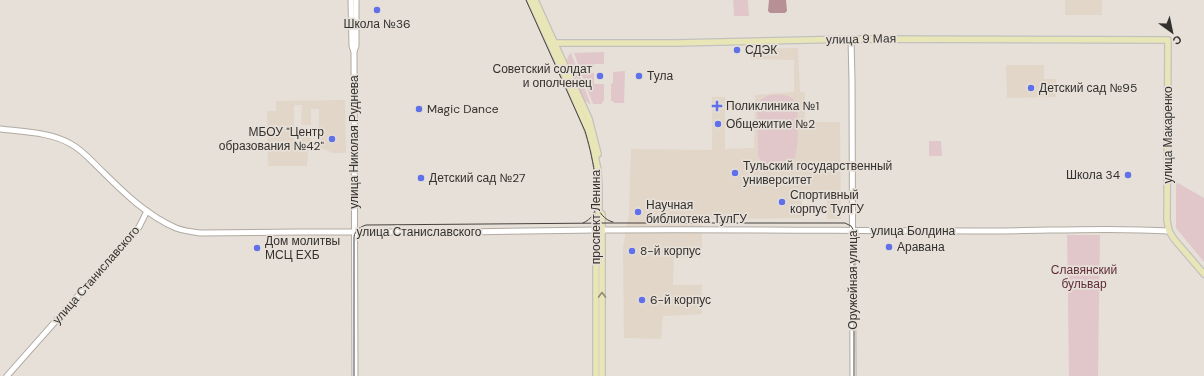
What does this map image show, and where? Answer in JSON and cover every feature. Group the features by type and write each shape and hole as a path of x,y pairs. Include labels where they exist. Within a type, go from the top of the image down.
{"main road":[{"name":"улица Николая Руднева","path":"352,0 352,46 354,52 355,376"},
{"name":"улица Николая Руднева","path":"354,52 356,46 356,0"},
{"name":"проспект Ленина","path":"530,0 552,43 561,57 583,105 593,131 601,168 602,191 599,230 596,241 596,376"},
{"name":"проспект Ленина","path":"535,0 588,130 598,170 602,376"},
{"name":"улица 9 Мая","path":"552,43 669,43 850,39 1168,40"},
{"name":"Оружейная улица","path":"850,39 852,88 853,376"},
{"name":"улица Макаренко","path":"1168,40 1167,200 1169,230"},
{"path":"0,129 44,134 71,144 84,153 124,192 147,211"},
{"name":"улица Станиславского","path":"7,376 139,227 147,211 176,228 200,233 599,230"},
{"name":"улица Болдина","path":"599,230 1169,230"},
{"path":"1169,230 1204,274"}],"shaded area":[{"path":"769,0 786,0 787,11 785,13 770,13 768,11"},
{"path":"1065,0 1102,0 1102,15 1065,15"},
{"name":"Тульский государственный университет","path":"798,48 800,92 805,92 805,122 840,122 841,219 827,219 827,197 802,197 802,218 702,219 702,257 674,258 673,285 702,285 702,314 663,316 661,339 624,338 623,247 629,215 631,149 712,150 712,97 725,97 725,149 754,148 755,95 794,92 794,60 751,59 751,49"},
{"name":"Детский сад №95","path":"1006,65 1044,65 1044,79 1056,79 1056,97 1007,98"},
{"name":"МБОУ \"Центр образования №42\"","path":"345,100 346,153 332,153 321,149 319,151 308,151 307,166 268,166 267,111 276,111 276,101","holes":["294,105 302,105 301,124 303,125 311,125 311,109 319,109 318,147 311,146 311,132 301,132 301,151 294,151"]}],"green space":[{"path":"733,0 748,0 749,16 734,16"},
{"path":"604,52 604,64 594,64 594,68 582,68 578,64 574,53"},
{"path":"571,53 591,105 584,100 567,61 568,56"},
{"path":"625,71 624,103 614,103 611,101 613,72"},
{"path":"581,73 594,73 594,84 604,84 604,101 602,104 593,104"},
{"path":"769,95 790,97 794,100 797,107 798,134 796,155 791,163 786,165 769,165 760,160 758,155 757,108 760,100"},
{"path":"929,141 941,141 942,156 929,156"},
{"path":"1176,182 1204,198 1204,262 1176,228"},
{"name":"Славянский бульвар","path":"1067,232 1068,235 1100,235 1098,376 1069,376"}],"tram line":[{"path":"526,0 585,131 593,161 596,186 595,207 593,215 583,223"},
{"path":"596,204 602,215 613,222"},
{"path":"354,376 354,237 355,232 360,228 366,225 607,223 845,223 851,226 854,231 854,376"}],"place":[{"name":"Школа №36","path":"377,10"},
{"name":"СДЭК","path":"737,50"},
{"name":"Советский солдат и ополченец","path":"600,76"},
{"name":"Тула","path":"639,76"},
{"name":"Детский сад №95","path":"1031,88"},
{"name":"Поликлиника №1","path":"717,106"},
{"name":"Magic Dance","path":"419,109"},
{"name":"Общежитие №2","path":"718,124"},
{"name":"МБОУ \"Центр образования №42\"","path":"332,139"},
{"name":"Тульский государственный университет","path":"735,173"},
{"name":"Школа 34","path":"1128,175"},
{"name":"Детский сад №27","path":"421,178"},
{"name":"Спортивный корпус ТулГУ","path":"782,202"},
{"name":"Научная библиотека ТулГУ","path":"638,212"},
{"name":"Аравана","path":"889,247"},
{"name":"Дом молитвы МСЦ ЕХБ","path":"257,248"},
{"name":"8-й корпус","path":"632,251"},
{"name":"6-й корпус","path":"642,300"}]}
